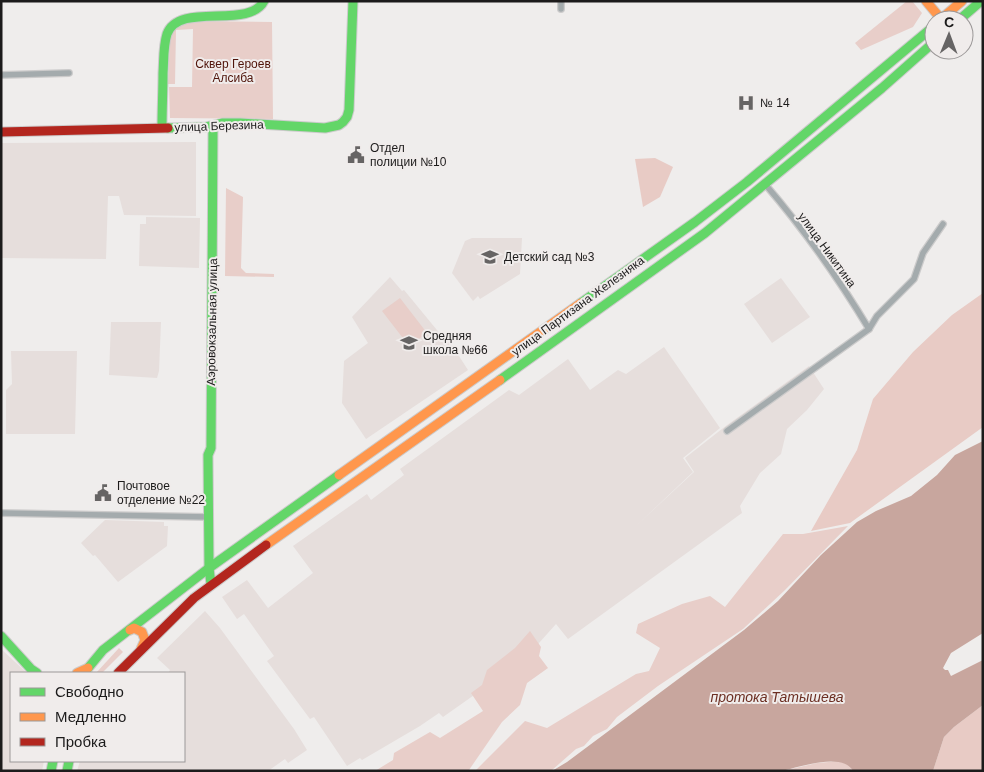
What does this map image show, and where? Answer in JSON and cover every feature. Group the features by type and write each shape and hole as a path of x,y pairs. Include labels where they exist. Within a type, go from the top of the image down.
{"main road":[{"path":"162,127 165,36 175,22 190,15 242,15 258,8 264,1"},
{"name":"улица Березина","path":"1,132 213,126 224,123 332,127 346,121 349,110 353,1"},
{"name":"улица Партизана Железняка","path":"952,10 962,1"},
{"path":"971,10 981,1"},
{"name":"улица Партизана Железняка","path":"86,671 94,659 104,650 209,568 695,222 777,158 924,34"},
{"name":"улица Партизана Железняка","path":"119,672 210,584 447,418 705,232 882,88 924,51"},
{"name":"Аэровокзальная улица","path":"209,568 208,455 211,448 213,126"},
{"path":"695,222 696,228 700,232 705,232"},
{"path":"664,244 672,245 674,254"},
{"path":"376,448 386,460"},
{"path":"209,568 210,584"},
{"path":"126,632 134,628 142,632 145,640 141,651"},
{"path":"1,636 36,672"}],"street":[{"path":"561,1 562,9"},
{"path":"1,76 69,73"},
{"name":"улица Никитина","path":"765,184 826,264 869,329"},
{"path":"727,432 869,329 877,316 914,279 923,253 943,224"},
{"path":"1,513 209,517"}],"shaded area":[{"path":"196,142 196,216 124,215 119,196 108,196 106,259 1,258 1,143"},
{"path":"655,158 673,167 660,197 643,207 635,159"},
{"path":"146,217 200,218 199,268 139,266 140,224 146,224"},
{"name":"Детский сад №3","path":"472,238 522,238 520,274 480,299 478,296 473,301 452,273 465,241"},
{"name":"Средняя школа №66","path":"390,277 402,291 404,290 441,335 444,333 468,370 366,439 342,403 344,361 368,343 352,317"},
{"path":"781,278 810,317 772,343 744,304"},
{"path":"983,293 983,427 850,523 811,531 857,450 873,399 913,352 952,315"},
{"path":"111,322 161,322 157,378 109,375"},
{"path":"664,347 720,428 683,458 693,472 637,525 694,472 685,458 727,425 809,366 824,389 807,410 787,429 781,454 760,473 740,506 742,513 568,639 556,624 539,643 535,652 443,717 439,713 362,760 360,758 347,766 314,717 310,719 267,661 274,656 244,614 237,619 222,597 247,580 268,608 313,573 293,546 367,494 371,500 404,475 400,469 509,390 519,395 568,359 590,390 618,370 626,374"},
{"path":"11,351 77,351 75,434 6,434 6,390 12,384"},
{"path":"105,520 164,522 164,526 168,526 167,546 118,582 95,555 93,556 81,543"},
{"path":"205,611 220,628 294,729 307,750 288,763 285,759 268,771 77,771 80,762 185,762 185,672 169,672 170,670 157,658"},
{"path":"1,649 26,672 10,672 10,762 44,762 42,771 1,771"},
{"path":"983,705 983,771 933,771 944,737"}],"green space":[{"path":"907,1 912,1 922,13 913,27 861,50 855,43"},
{"name":"Сквер Героев Алсиба","path":"188,21 272,22 273,119 170,118 169,87 192,87 193,29 176,30 175,84 168,84 170,37 174,29"},
{"path":"226,188 243,197 241,268 246,273 274,274 274,277 225,276"},
{"path":"400,298 427,333 409,346 382,311"},
{"path":"848,526 784,591 743,629 658,686 617,717 607,729 593,736 584,746 576,749 551,771 475,771 525,721 547,728 636,674 649,671 660,648 636,633 638,624 682,604 710,596 725,607 783,534 803,534"},
{"path":"530,631 541,647 539,656 548,668 527,683 520,705 502,722 469,770 375,771 393,760 394,753 430,732 440,738 483,711 471,693 482,685 487,670 515,648"},
{"path":"119,648 123,652 103,672 97,672"},
{"path":"840,761 849,764 853,771 782,771 817,763"}],"water":[{"name":"протока Татышева","path":"983,441 983,633 951,653 943,668 948,670 951,676 983,660 983,705 944,737 933,771 853,771 848,765 840,762 820,762 782,771 552,771 567,762 744,630 778,601 821,555 857,522 876,511 911,496 937,475 955,455"}],"traffic: fast":[{"path":"162,127 164,49 167,34 174,24 185,19 244,14 256,9 264,1"},
{"path":"168,128 206,127 223,123 325,128 339,125 347,117 349,110 353,1"},
{"path":"971,10 981,1"},
{"path":"581,303 695,222 747,182 924,34"},
{"path":"500,380 705,233 882,88 924,51"},
{"path":"211,584 209,568 208,455 211,448 213,127"},
{"path":"85,672 103,650 209,568 339,475"},
{"path":"1,636 36,672"},
{"path":"51,771 53,762"},
{"path":"67,771 69,762"}],"traffic: slow":[{"path":"926,1 934,10"},
{"path":"952,10 962,1"},
{"path":"339,475 581,303"},
{"path":"266,545 500,380"},
{"path":"130,630 134,628 142,632 145,640 141,649"},
{"path":"79,672 88,668"}],"traffic: jam":[{"path":"1,132 168,128"},
{"path":"119,672 194,598 266,545"}],"place":[{"name":"№ 14","path":"746,103"},
{"name":"Отдел полиции №10","path":"356,155"},
{"name":"Детский сад №3","path":"490,257"},
{"name":"Средняя школа №66","path":"409,343"},
{"name":"Почтовое отделение №22","path":"103,493"}]}
